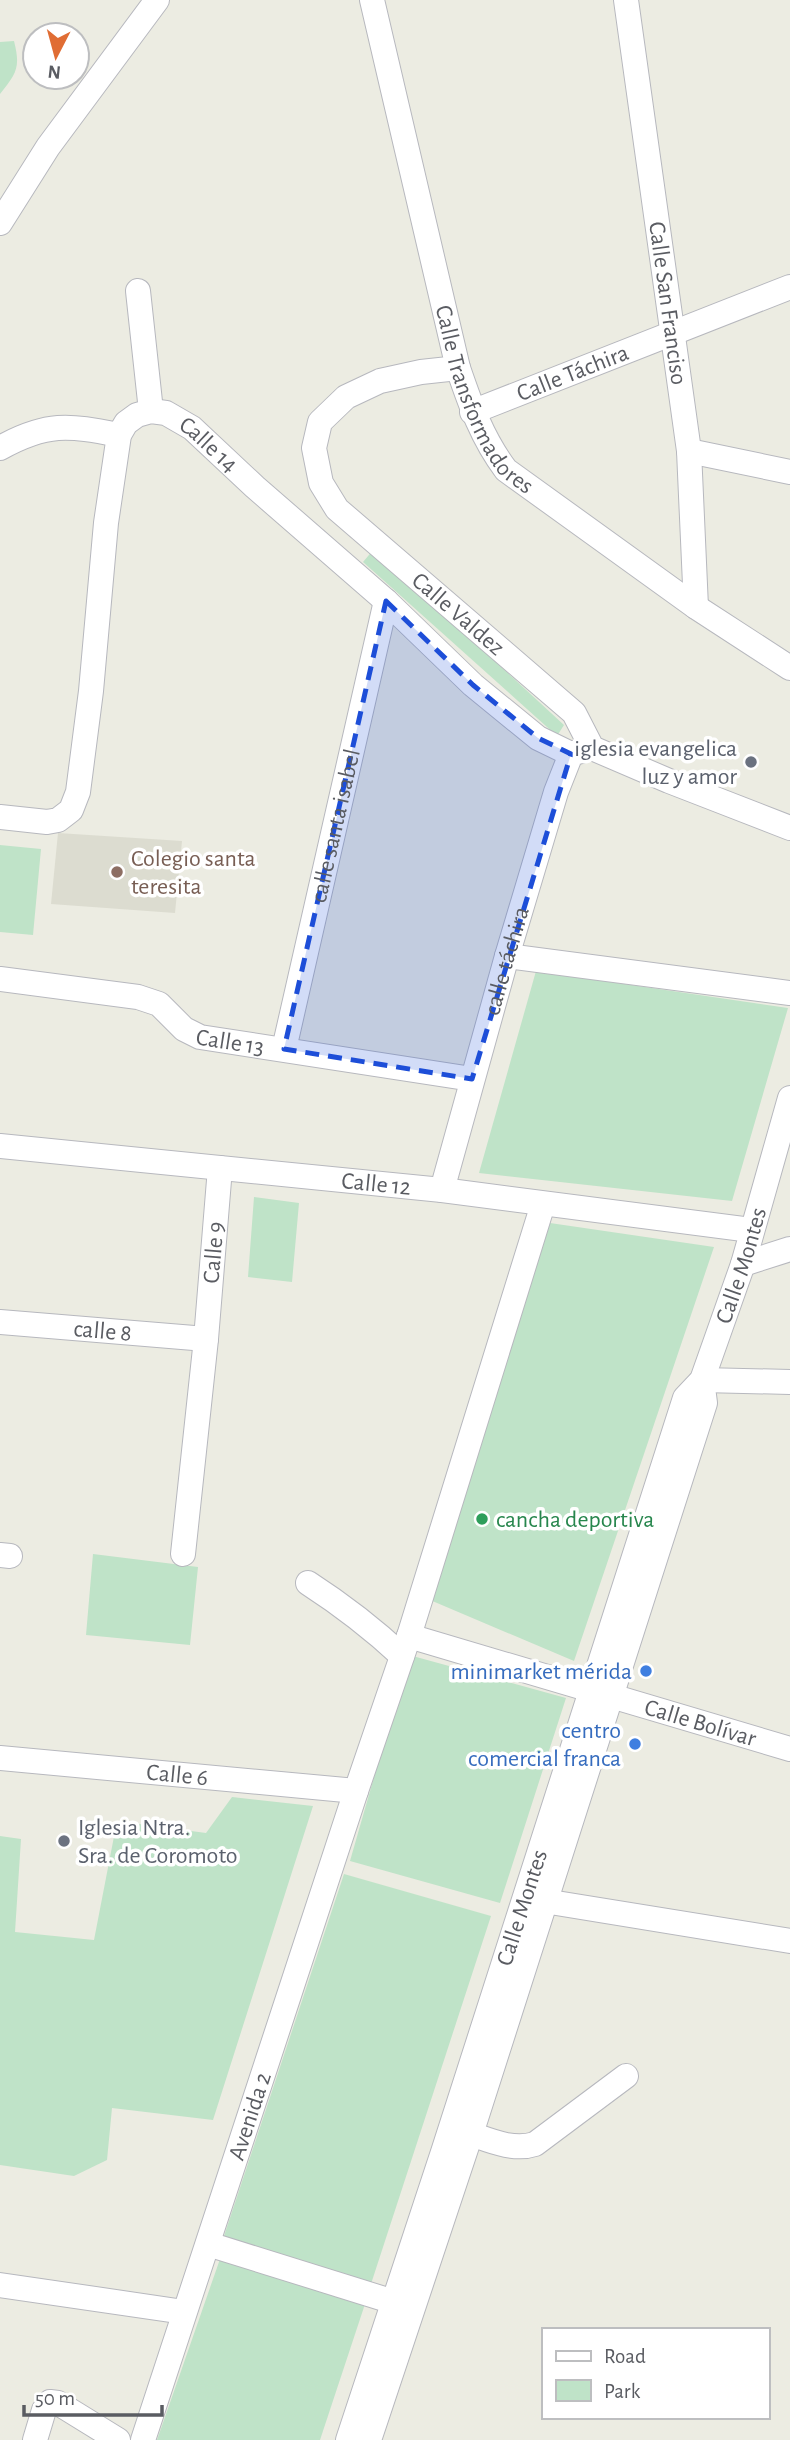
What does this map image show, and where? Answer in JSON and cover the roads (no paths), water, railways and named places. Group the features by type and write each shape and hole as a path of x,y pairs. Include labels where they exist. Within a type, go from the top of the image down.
{"street":[{"path":"0,223 48,146 157,0"},
{"name":"Calle Transformadores","path":"372,0 458,368 472,412 489,447 506,470 696,607 790,668"},
{"name":"Calle San Franciso","path":"626,0 689,452 696,607"},
{"name":"Calle Táchira","path":"472,412 790,287"},
{"path":"138,291 151,411"},
{"name":"Calle Valdez","path":"458,368 421,372 380,381 346,397 320,422 314,448 321,483 337,509 574,713 581,751"},
{"name":"Calle 14","path":"119,435 126,423 137,415 151,411 166,413 192,428 255,487 386,601 473,685 538,738 581,751"},
{"path":"0,448 24,436 54,427 70,426 119,435 106,523 91,691 78,792 71,810 58,820 47,822 0,817"},
{"path":"689,452 790,472"},
{"name":"calle santa isabel","path":"284,1049 386,601"},
{"path":"581,751 669,781 790,828"},
{"name":"calle táchira","path":"442,1191 556,792 581,751"},
{"path":"507,956 790,993"},
{"name":"Calle 13","path":"0,979 138,997 159,1004 184,1029 200,1037 472,1079"},
{"path":"768,1180 790,1098"},
{"name":"Calle 12","path":"0,1146 442,1191 751,1230"},
{"name":"Calle Montes","path":"348,2440 600,1693 705,1403 702,1380 743,1264 768,1180 790,1158"},
{"name":"Calle 9","path":"183,1554 206,1339 220,1168"},
{"name":"Avenida 2","path":"143,2440 405,1646 543,1204"},
{"path":"743,1264 790,1250"},
{"name":"calle 8","path":"0,1322 206,1339"},
{"path":"702,1380 790,1382"},
{"path":"308,1583 405,1646"},
{"name":"Calle Bolívar","path":"405,1646 600,1693 790,1748"},
{"name":"Calle Montes","path":"369,2440 471,2134 544,1901 600,1693"},
{"name":"Calle 6","path":"0,1758 356,1791"},
{"path":"544,1901 790,1941"},
{"path":"471,2134 515,2147 535,2144 626,2076"},
{"path":"208,2244 394,2302"},
{"path":"0,2285 184,2312"},
{"path":"35,2440 44,2410 50,2402 58,2403 118,2440"}],"place":[{"name":"iglesia evangelica luz y amor","path":"751,762"},
{"name":"Colegio santa teresita","path":"117,872"},
{"name":"cancha deportiva","path":"482,1519"},
{"name":"minimarket mérida","path":"646,1671"},
{"name":"centro comercial franca","path":"635,1744"},
{"name":"Iglesia Ntra. Sra. de Coromoto","path":"64,1841"}]}
